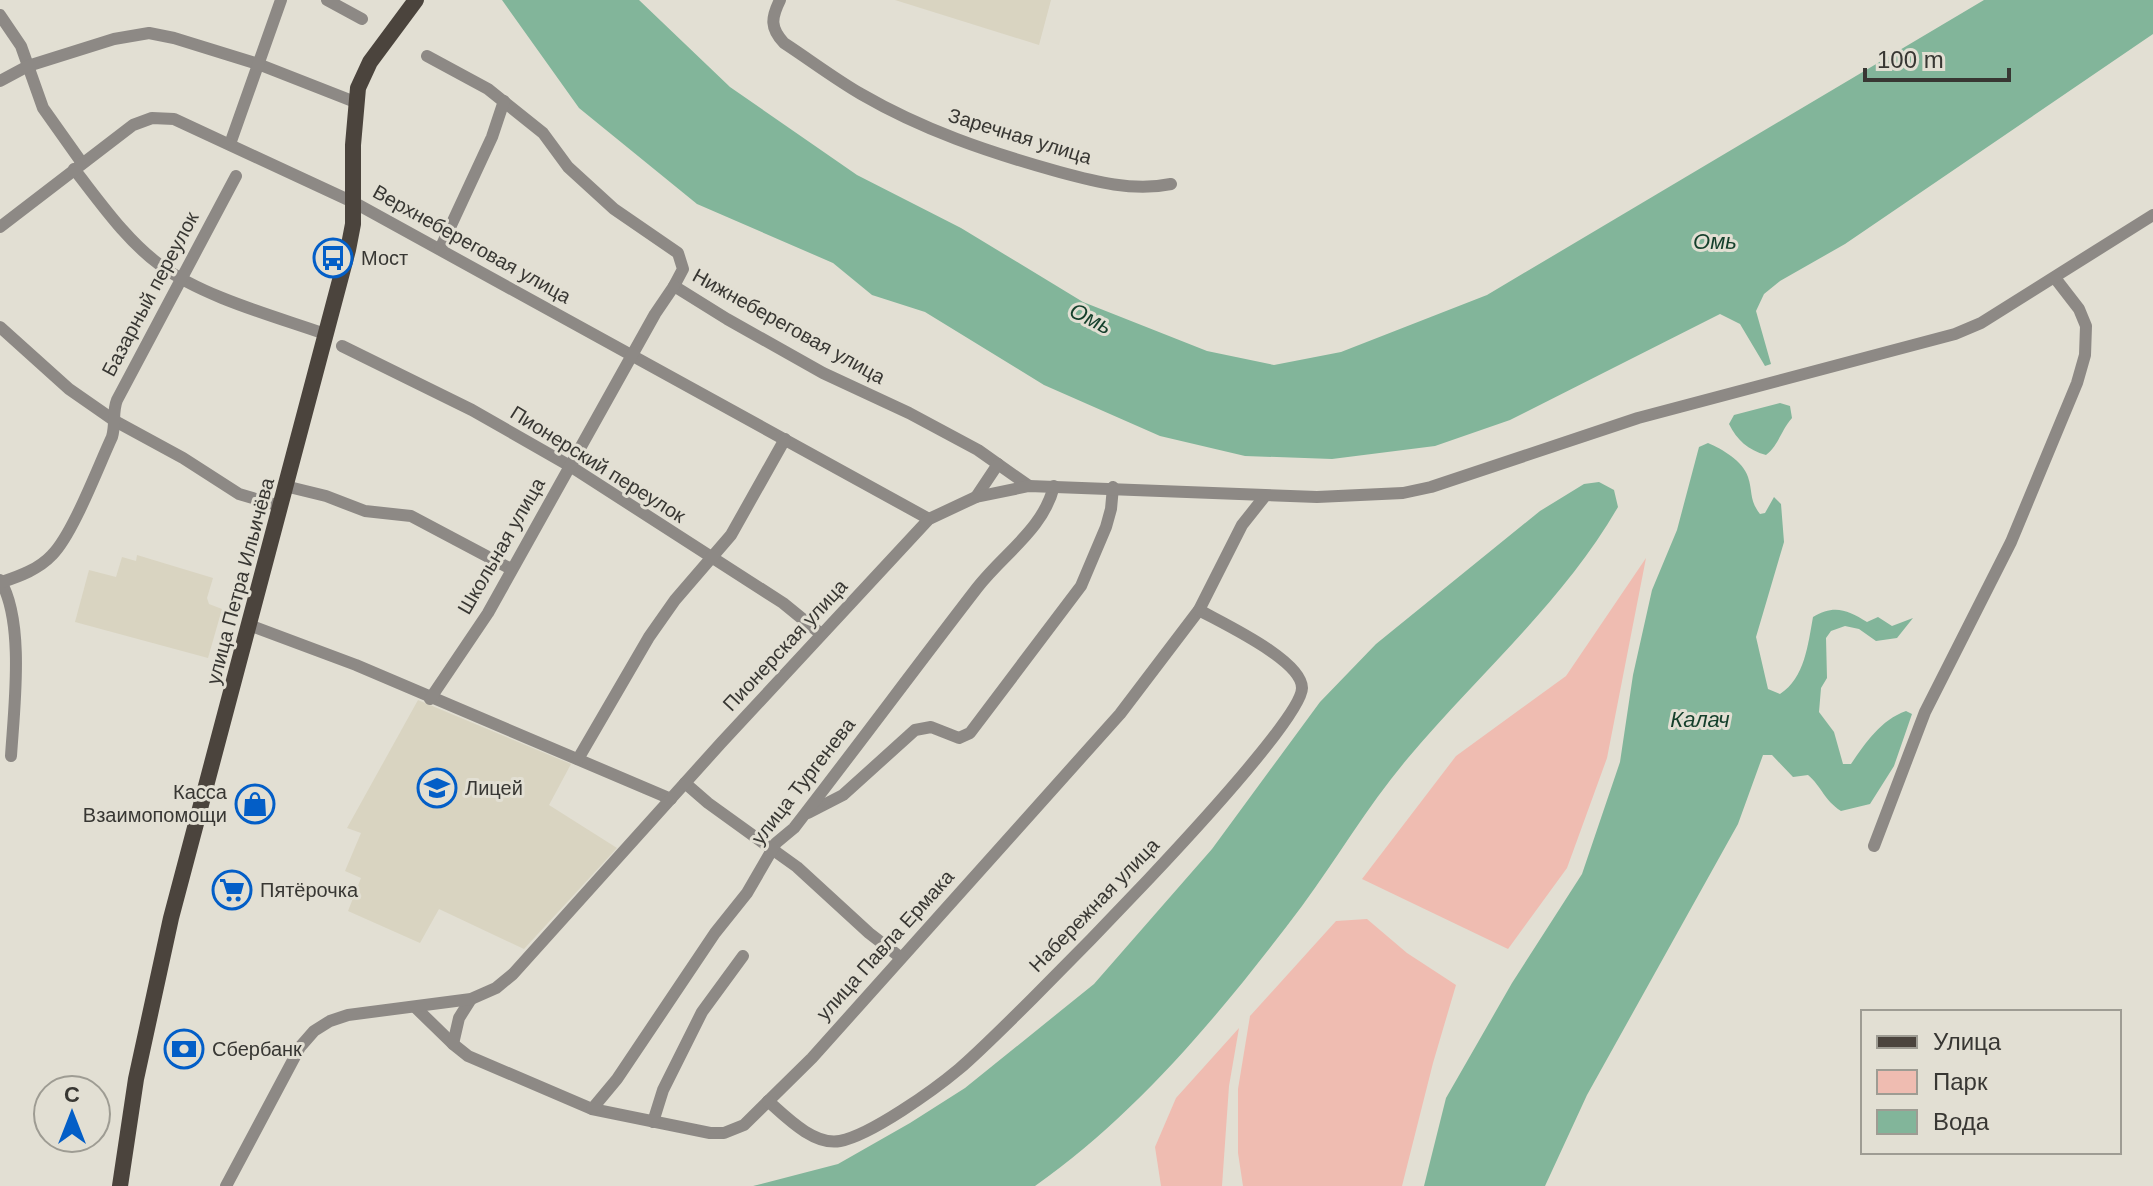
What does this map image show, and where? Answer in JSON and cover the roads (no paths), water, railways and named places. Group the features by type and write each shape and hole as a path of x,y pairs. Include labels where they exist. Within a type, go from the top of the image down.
{"main road":[{"name":"улица Петра Ильичёва","path":"120,1186 136,1079 159,967 348,250 355,203 353,145 358,88 370,62 416,0"}],"street":[{"path":"230,144 281,0"},
{"path":"327,0 362,19"},
{"name":"Заречная улица","path":"780,0 773,21 775,33 784,43 859,93 908,119 991,153 1078,177 1132,186 1171,184"},
{"path":"0,15 21,46 43,108 78,166 135,242 158,264 180,278 325,334"},
{"path":"0,81 28,66 114,39 149,33 258,64 355,102"},
{"name":"Нижнебереговая улица","path":"427,56 504,101 543,133 568,167 614,209 678,253 683,269 674,286 823,373 909,413 978,450 1029,486"},
{"path":"440,249 492,137 504,101"},
{"name":"Верхнебереговая улица","path":"0,227 133,125 152,118 174,119 355,203 929,519"},
{"name":"Базарный переулок","path":"1,581 30,570 54,554 71,525 112,437 115,421 113,409 117,400 236,176"},
{"name":"Пионерская улица","path":"226,1186 286,1069 314,1031 348,1015 471,999 496,988 524,963 929,519 976,497 1029,486 1368,497 1431,487 1638,418 1955,334 1981,323 2153,215"},
{"path":"1874,846 1925,712 2011,542 2081,369 2087,340 2086,326 2079,309 2055,278"},
{"name":"Школьная улица","path":"430,699 488,613 655,314 674,286"},
{"path":"0,327 69,389 115,421 183,458 239,494 280,506"},
{"name":"Пионерский переулок","path":"342,346 472,410 570,466 783,603 821,634"},
{"path":"578,759 649,637 675,600 731,535 785,439"},
{"path":"976,497 998,464"},
{"path":"285,486 326,496 365,511 411,516 511,569"},
{"name":"улица Тургенева","path":"592,1109 617,1079 715,933 747,893 776,843 794,828 980,584 1035,527 1045,513 1054,486"},
{"path":"805,814 843,795 915,730 931,727 959,738 970,733 1081,586 1106,527 1113,487"},
{"path":"1235,494 1241,504 1242,525"},
{"name":"улица Павла Ермака","path":"415,1007 453,1044 485,1064 592,1109 724,1133 744,1125 812,1058 1120,714 1199,610 1242,525 1265,496"},
{"path":"1,581 15,638 11,756"},
{"name":"Набережная улица","path":"768,1101 810,1134 843,1141 919,1100 958,1070 1006,1026 1225,797 1296,706 1302,688 1298,675 1287,664 1199,610"},
{"path":"249,625 356,665 671,799"},
{"path":"685,783 797,867 900,957"},
{"path":"653,1122 668,1080 702,1012 743,956"},
{"path":"453,1044 459,1018 471,999"}],"water":[{"name":"Омь","path":"502,0 639,0 730,87 857,175 961,228 1083,302 1207,351 1274,365 1341,352 1487,295 1984,0 2153,0 2153,34 1845,244 1780,281 1764,294 1756,311 1771,364 1765,366 1740,324 1720,314 1510,420 1435,446 1332,459 1245,456 1160,436 1044,385 925,312 872,295 833,263 697,204 579,108"},
{"path":"1780,403 1790,406 1792,418 1766,455 1744,444 1729,424 1734,415"},
{"name":"Калач","path":"1708,443 1742,466 1760,514 1765,513 1774,497 1781,504 1784,542 1756,637 1768,689 1780,694 1795,679 1804,660 1813,617 1821,613 1841,610 1867,622 1878,617 1892,626 1913,618 1897,638 1876,641 1859,629 1845,626 1831,631 1826,638 1827,678 1821,688 1819,712 1834,732 1843,764 1851,764 1882,726 1906,711 1912,714 1894,766 1870,804 1841,811 1808,775 1793,777 1772,755 1763,755 1738,824 1587,1095 1545,1186 1424,1186 1446,1098 1512,983 1582,874 1620,762 1633,675 1652,590 1677,530 1699,447"},
{"path":"1599,482 1614,490 1618,507 1572,575 1394,776 1302,906 1211,1020 1145,1092 1073,1157 1035,1186 753,1186 838,1164 910,1123 965,1088 1094,984 1212,849 1320,702 1376,644 1540,511 1584,484"}],"place":[{"name":"Мост","path":"333,258"},
{"name":"Лицей","path":"437,788"},
{"name":"Касса Взаимопомощи","path":"255,804"},
{"name":"Пятёрочка","path":"232,890"},
{"name":"Сбербанк","path":"184,1049"}]}
